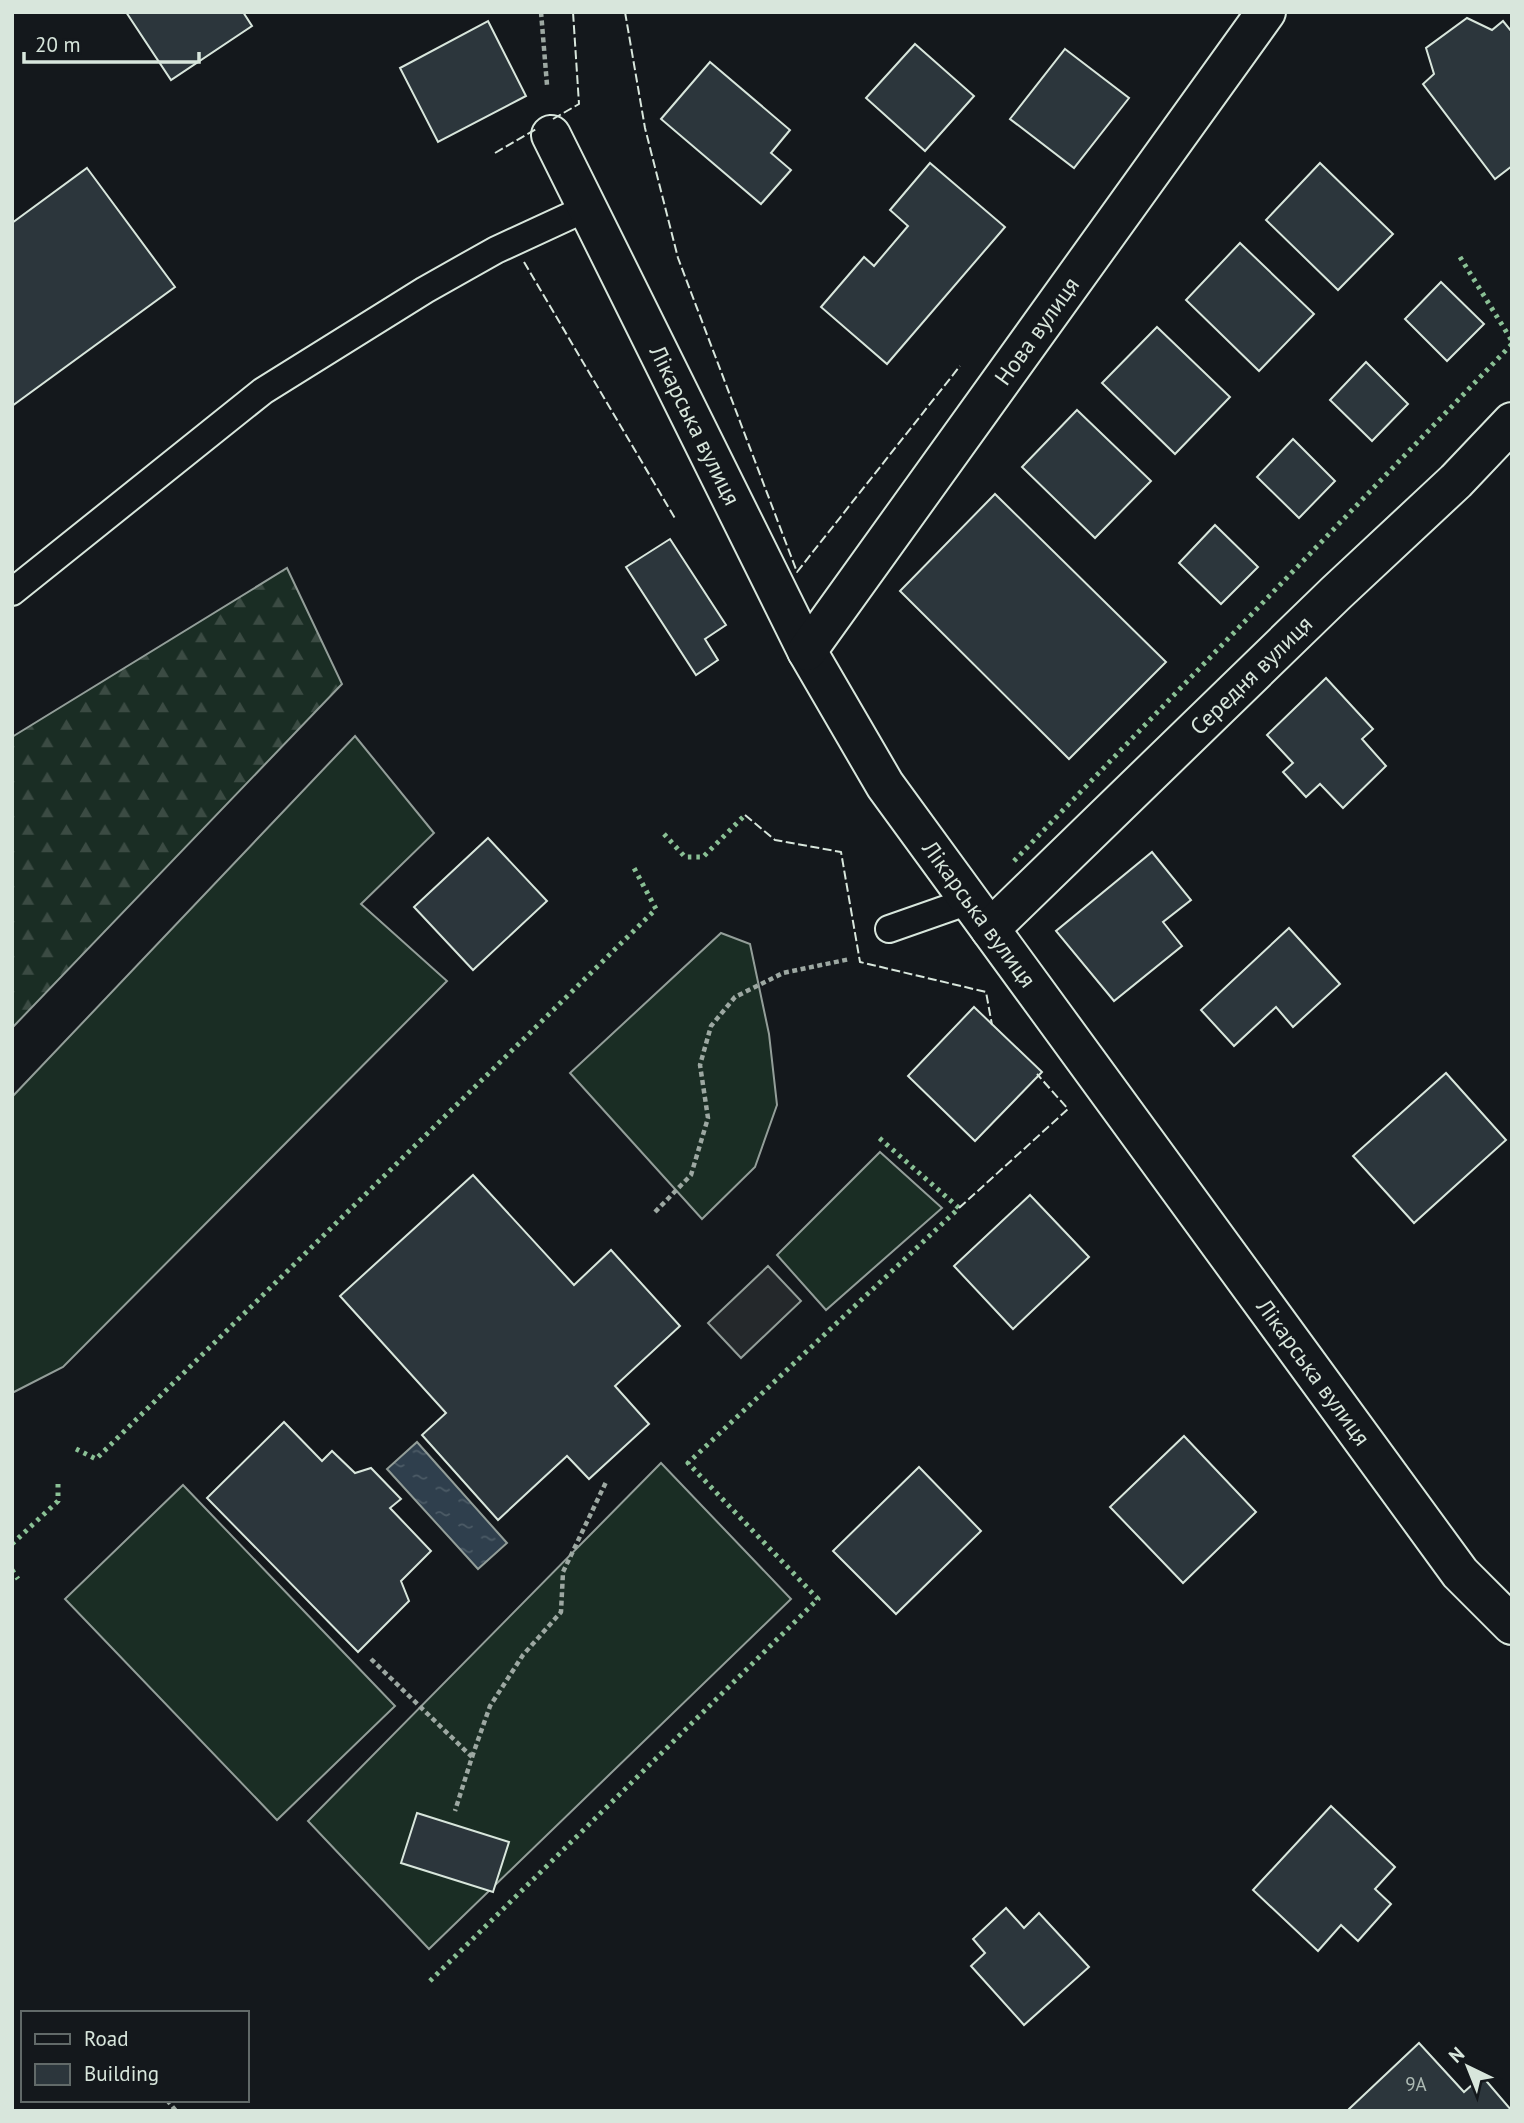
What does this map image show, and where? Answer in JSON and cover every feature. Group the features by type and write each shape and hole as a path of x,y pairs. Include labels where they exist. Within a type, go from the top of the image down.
{"street":[{"name":"Нова вулиця","path":"807,651 1266,12"},
{"name":"Лікарська вулиця","path":"551,135 807,651 885,785 1460,1573 1512,1625"},
{"name":"Середня вулиця","path":"980,915 1336,593 1456,481 1512,422"}],"lane":[{"path":"12,592 263,391 425,290 496,250 587,208"},
{"path":"888,929 980,915"}],"path":[{"path":"541,12 551,135"},
{"path":"655,1212 691,1175 708,1118 700,1065 711,1026 735,997 783,973 850,959"},
{"path":"455,1811 490,1706 523,1655 561,1612 563,1572 606,1482"},
{"path":"371,1659 471,1757"}],"green space":[{"path":"287,568 342,684 12,1028 12,737"},
{"path":"355,736 434,833 361,904 447,981 63,1367 12,1393 12,1097"},
{"path":"721,933 750,944 769,1034 777,1105 755,1167 702,1219 570,1073"},
{"path":"880,1152 942,1208 826,1310 777,1255"},
{"path":"661,1463 791,1599 429,1949 308,1821"},
{"path":"183,1485 395,1706 277,1820 65,1599"}],"shaded area":[{"path":"768,1266 801,1301 741,1358 708,1323"}],"water":[{"path":"417,1442 507,1543 478,1569 387,1469"}],"building":[{"path":"126,12 243,12 252,26 171,80"},
{"path":"1467,18 1492,30 1503,21 1512,32 1512,166 1495,179 1423,84 1434,74 1426,48"},
{"path":"488,21 526,96 438,142 400,68"},
{"path":"915,44 974,96 925,151 866,98"},
{"path":"1065,49 1129,98 1074,168 1010,119"},
{"path":"710,62 790,130 771,153 791,170 761,204 661,119"},
{"path":"930,163 1005,227 887,364 821,307 864,257 874,266 908,226 890,210"},
{"path":"1320,163 1393,234 1338,290 1266,220"},
{"path":"87,168 175,287 12,406 12,223"},
{"path":"1240,243 1314,314 1259,371 1186,300"},
{"path":"1441,282 1484,324 1447,361 1405,319"},
{"path":"1157,327 1230,397 1175,454 1102,383"},
{"path":"1366,362 1408,404 1372,441 1330,400"},
{"path":"1077,410 1151,481 1095,538 1022,467"},
{"path":"1293,439 1335,481 1299,518 1257,477"},
{"path":"995,494 1166,662 1069,759 900,591"},
{"path":"1215,525 1258,567 1221,604 1179,563"},
{"path":"670,539 726,625 705,639 718,660 696,675 626,567"},
{"path":"1326,678 1373,729 1362,739 1386,766 1343,808 1320,784 1306,797 1283,772 1293,763 1267,735"},
{"path":"488,838 547,901 473,970 414,907"},
{"path":"1152,852 1191,900 1163,922 1182,946 1114,1001 1056,931"},
{"path":"1289,928 1340,984 1293,1027 1276,1007 1234,1046 1201,1010"},
{"path":"974,1007 1042,1072 975,1141 908,1076"},
{"path":"1446,1073 1506,1140 1414,1223 1353,1156"},
{"path":"473,1175 574,1285 611,1250 680,1326 615,1386 649,1424 589,1479 567,1456 498,1520 422,1435 446,1413 340,1296"},
{"path":"1030,1195 1089,1257 1013,1329 954,1266"},
{"path":"284,1422 322,1461 332,1451 355,1473 371,1468 401,1499 390,1508 431,1551 401,1581 409,1601 358,1652 207,1498"},
{"path":"1184,1436 1256,1512 1183,1583 1110,1507"},
{"path":"919,1467 981,1531 896,1614 833,1551"},
{"path":"1331,1806 1395,1867 1375,1889 1391,1904 1358,1941 1341,1925 1318,1951 1253,1890"},
{"path":"417,1813 509,1842 493,1892 401,1863"},
{"path":"1006,1908 1024,1928 1039,1913 1089,1967 1024,2025 971,1966 985,1953 973,1939"},
{"path":"1419,2043 1464,2092 1482,2076 1512,2111 1350,2111 1349,2109"}],"hedge":[{"path":"1460,257 1512,341"},
{"path":"1014,861 1512,344"},
{"path":"664,834 685,857 703,857 745,815"},
{"path":"76,1449 96,1459 656,909 634,868"},
{"path":"430,1981 818,1599 688,1463 959,1208 877,1136"},
{"path":"12,1544 58,1501 58,1482"},
{"path":"12,1570 18,1579"}],"fence":[{"path":"553,119 579,104 573,12"},
{"path":"625,12 645,128 678,258 797,572 960,366"},
{"path":"495,153 538,128"},
{"path":"524,262 676,520"},
{"path":"745,815 775,840 841,852 860,962 986,992 992,1025"},
{"path":"959,1208 1068,1109 1037,1074"}]}
